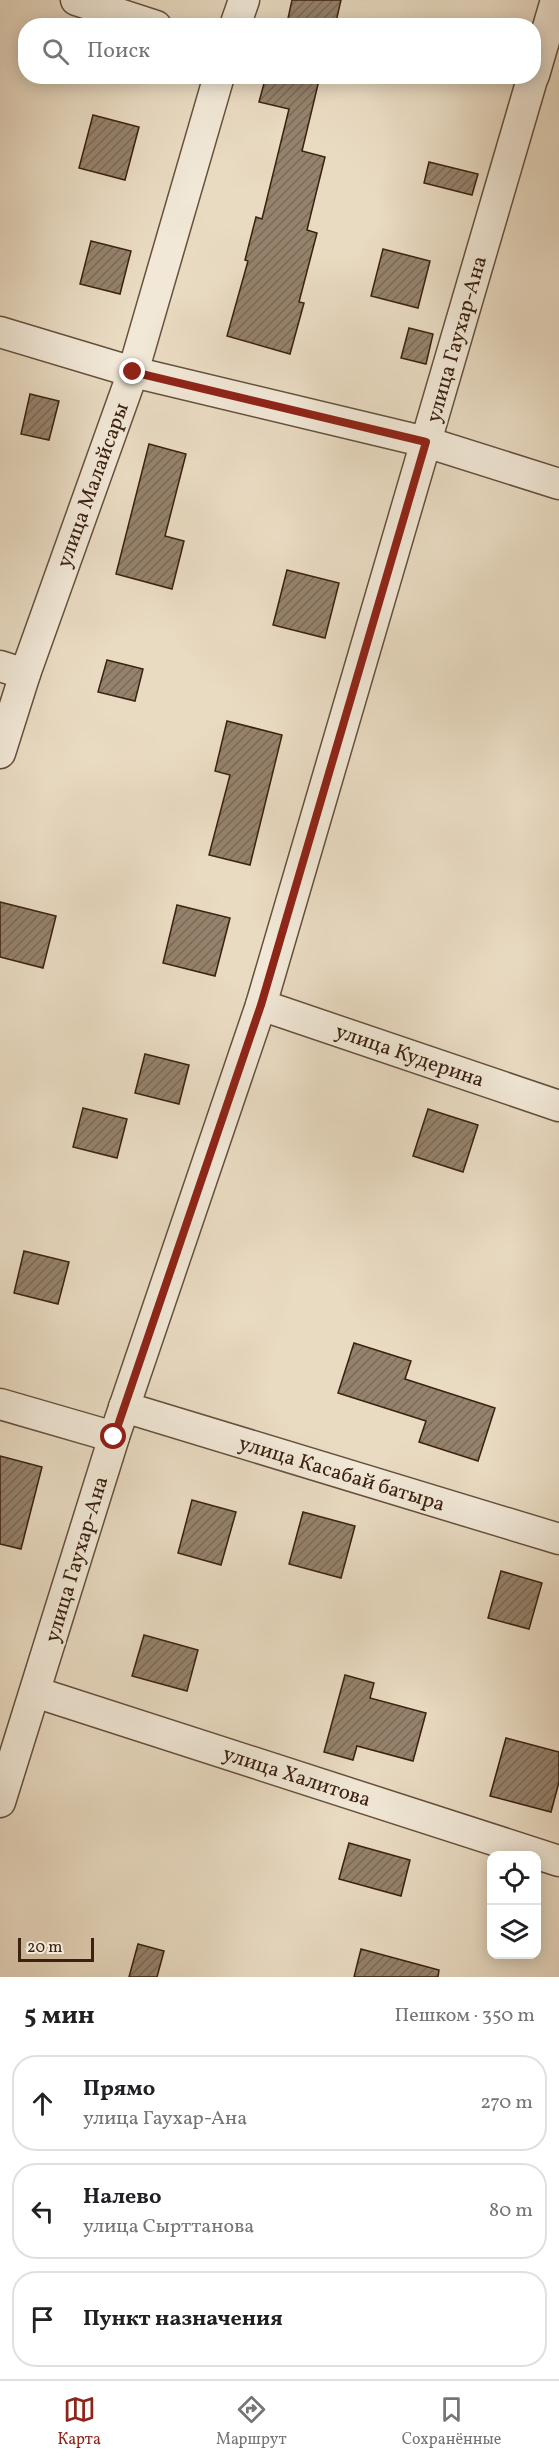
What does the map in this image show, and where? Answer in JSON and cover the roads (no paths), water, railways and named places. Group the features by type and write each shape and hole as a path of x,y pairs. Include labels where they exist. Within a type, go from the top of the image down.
{"street":[{"path":"76,0 131,18"},
{"path":"238,18 244,0"},
{"name":"улица Гаухар-Ана","path":"541,53 555,14"},
{"name":"улица Малайсары","path":"0,753 12,670 133,372 217,84"},
{"name":"улица Гаухар-Ана","path":"0,1802 114,1437 261,1005 531,84"},
{"path":"0,332 133,372 426,442 559,484"},
{"name":"улица Кудерина","path":"261,1005 559,1106"},
{"path":"0,1404 114,1437"},
{"name":"улица Касабай батыра","path":"124,1407 559,1539"},
{"name":"улица Халитова","path":"35,1692 559,1861"}]}
